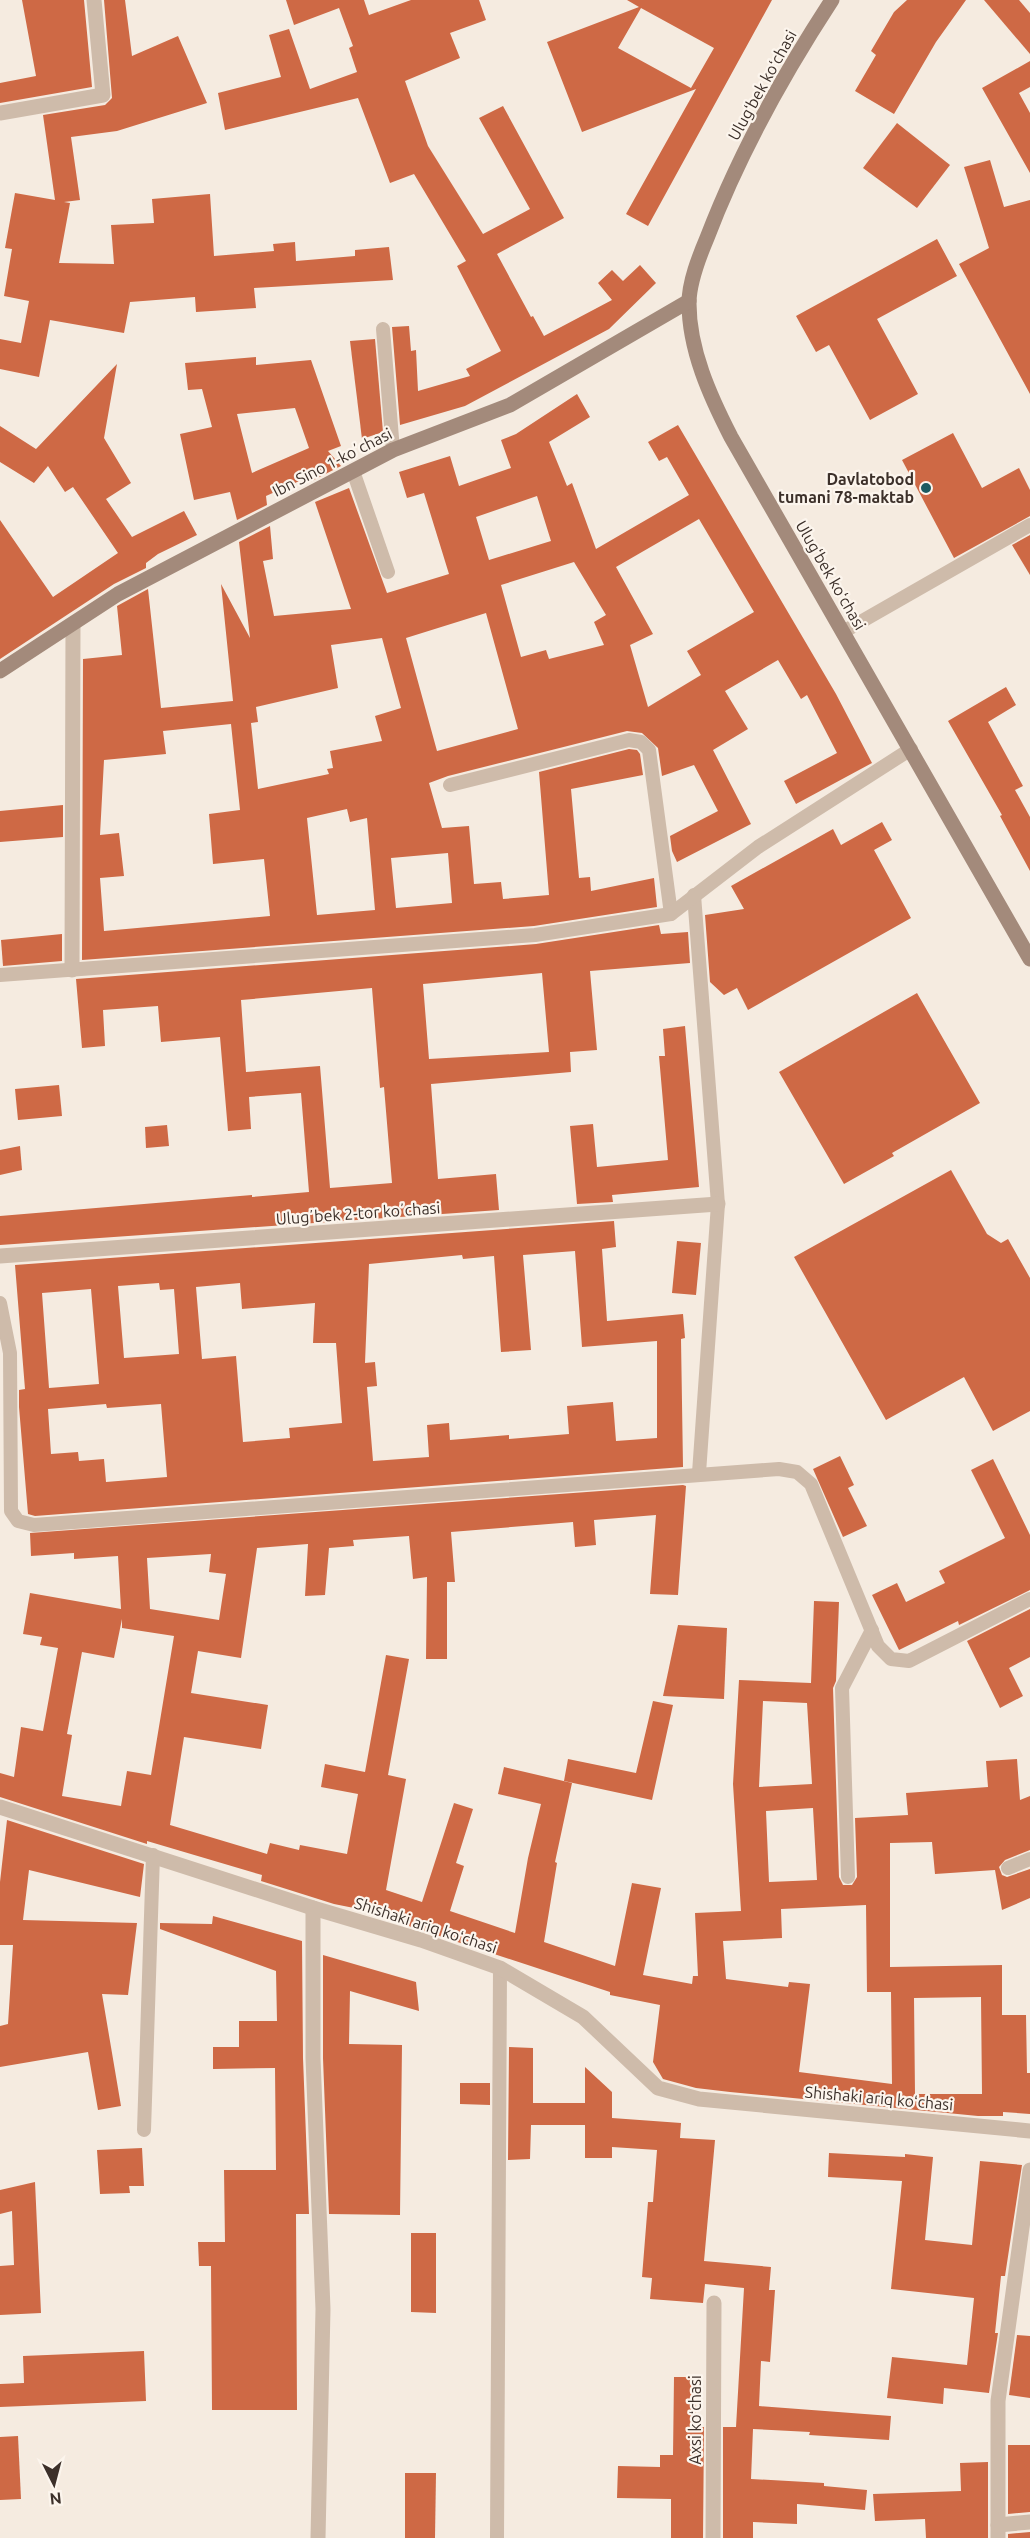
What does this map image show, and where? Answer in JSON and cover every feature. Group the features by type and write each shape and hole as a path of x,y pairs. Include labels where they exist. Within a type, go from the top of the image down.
{"street":[{"path":"0,113 103,95 94,0"},
{"name":"Ulugʻbek koʻchasi","path":"832,0 795,56 715,215 699,258 689,302 693,338 704,377 716,407 1030,959"},
{"name":"Ibn Sino 1-koʼchasi","path":"0,671 118,594 393,450 510,405 689,302"},
{"path":"72,970 73,624"},
{"name":"Ulugʼbek 2-tor koʼchasi","path":"0,1257 718,1204"},
{"name":"Shishaki ariq koʻchasi","path":"0,1807 313,1908 421,1940 500,1968 583,2017 658,2088 699,2099 1030,2130"},
{"path":"313,1908 313,2058 323,2309 318,2538"},
{"path":"1030,2170 999,2401 998,2531 1030,2522"},
{"name":"Axsi koʻchasi","path":"713,2538 714,2303"}],"lane":[{"path":"383,329 393,450"},
{"path":"353,471 388,572"},
{"path":"843,632 1030,525"},
{"path":"450,785 629,740 641,742 649,750 670,914"},
{"path":"0,975 535,935 670,914 758,847 911,749"},
{"path":"694,894 718,1204 699,1473"},
{"path":"0,1303 10,1353 11,1510 18,1521 33,1525 699,1473 779,1469 797,1472 811,1484 878,1646 891,1659 909,1660 1030,1599"},
{"path":"848,1877 842,1688 872,1630"},
{"path":"144,2130 153,1855"},
{"path":"1008,1868 1030,1859"},
{"path":"497,2538 500,1968"}],"building":[{"path":"22,0 84,0 92,87 0,103 0,83 36,76"},
{"path":"104,0 125,0 132,56 178,36 207,103 117,131 71,137 80,200 64,202 70,203 59,263 114,264 111,225 154,223 152,199 210,194 214,256 274,251 273,244 295,242 296,261 355,256 355,250 389,247 393,280 254,288 256,308 196,312 195,297 130,302 124,333 50,320 39,377 0,369 0,339 21,343 29,301 4,296 12,249 5,248 15,193 55,200 43,115 105,105 112,98"},
{"path":"286,0 364,0 369,15 411,0 479,0 486,20 450,33 460,58 405,81 428,146 483,234 530,209 479,118 503,106 564,218 497,254 531,317 533,316 544,336 612,300 598,283 612,270 623,281 640,265 656,283 609,329 465,406 400,425 392,327 409,326 411,351 416,350 418,391 470,376 466,369 501,351 457,266 466,261 414,174 390,183 358,98 225,130 218,93 281,77 269,35 289,29 310,89 357,72 349,48 353,46 339,8 294,25"},
{"path":"627,0 772,0 648,226 626,214 696,89 582,132 547,42 639,7","holes":["641,8 714,48 691,88 618,48"]},
{"path":"907,0 966,0 936,42 894,114 855,91 876,55 871,51 894,12"},
{"path":"984,0 1019,0 1030,13 1030,54"},
{"path":"1030,61 1030,87 1019,93 1030,113 1030,173 982,88"},
{"path":"897,123 950,165 917,208 863,168"},
{"path":"990,160 1004,207 1030,200 1030,394 959,264 989,248 964,167"},
{"path":"937,239 957,276 877,319 918,394 870,420 829,345 816,352 796,316"},
{"path":"375,339 383,432 362,439 350,341"},
{"path":"256,357 256,365 311,360 341,446 328,451 341,466 308,483 306,478 266,496 267,505 237,520 230,492 194,500 180,434 212,427 202,389 188,390 185,363","holes":["295,408 309,448 252,473 237,414"]},
{"path":"117,364 104,438 131,483 106,499 132,537 184,511 197,535 158,554 146,563 146,568 114,584 0,659 0,520 53,597 118,553 73,487 65,492 48,466 34,483 0,462 0,426 36,449"},
{"path":"577,394 590,417 549,442 567,486 572,483 596,549 689,495 667,457 659,461 648,442 678,425 836,694 872,763 796,804 784,781 837,753 807,695 801,699 778,660 725,691 748,729 713,750 751,824 677,862 672,851 670,836 718,811 694,765 662,776 658,748 642,733 627,731 448,776 429,783 442,828 469,826 474,884 501,882 503,899 549,895 539,772 629,749 637,750 640,754 643,775 571,789 579,878 590,877 591,891 654,878 657,907 534,926 82,960 83,659 122,655 117,606 148,589 161,708 233,701 221,584 250,638 239,542 270,526 273,559 263,561 274,616 351,609 315,502 349,488 387,593 449,574 424,493 407,498 399,472 450,456 459,486 511,468 501,440 516,434","holes":["537,496 551,541 489,560 476,517","699,519 754,612 687,651 701,675 648,707 630,645 653,634 616,567","574,562 606,615 594,622 604,645 549,659 546,650 521,657 501,585","486,613 518,729 437,751 406,638","382,638 401,708 375,716 382,741 330,751 333,768 327,769 329,774 258,789 251,723 258,722 256,707 338,688 331,645","231,724 240,810 209,814 213,864 264,859 270,916 104,931 100,878 124,876 119,833 100,835 104,760 166,754 163,731","347,809 350,822 367,818 375,910 317,915 307,818","448,853 452,903 396,908 391,858"]},
{"path":"953,433 982,488 1019,468 1030,490 1030,516 954,558 902,460"},
{"path":"1030,535 1030,575 1012,545"},
{"path":"1006,687 1016,705 988,722 1023,786 1015,790 1030,817 1030,871 1000,816 1002,815 948,721"},
{"path":"63,805 63,837 0,842 0,811"},
{"path":"882,822 892,840 874,850 911,918 748,1010 737,988 724,995 710,982 705,915 744,909 731,886 833,829 841,845"},
{"path":"659,925 661,934 688,932 690,963 590,971 597,1050 570,1052 571,1072 431,1084 438,1179 496,1174 499,1210 0,1245 0,1216 309,1192 301,1093 249,1097 251,1129 228,1131 220,1037 161,1042 158,1006 103,1010 105,1046 82,1048 76,979 536,944","holes":["542,973 549,1052 429,1059 423,984","372,988 380,1088 384,1087 392,1183 330,1188 320,1066 246,1072 241,1000"]},
{"path":"62,934 62,961 3,966 1,940"},
{"path":"917,993 980,1103 892,1153 894,1156 844,1184 779,1072"},
{"path":"685,1026 699,1187 612,1195 613,1202 577,1204 570,1126 593,1124 597,1167 668,1160 659,1056 665,1056 663,1029"},
{"path":"59,1085 62,1116 18,1120 15,1089"},
{"path":"167,1125 169,1146 146,1148 145,1127"},
{"path":"20,1146 22,1170 0,1175 0,1150"},
{"path":"951,1170 987,1234 1001,1243 1008,1239 1030,1278 1030,1411 993,1431 964,1377 886,1420 794,1257"},
{"path":"614,1221 616,1247 602,1249 607,1321 683,1314 685,1338 681,1339 683,1467 35,1516 28,1514 19,1407 19,1390 25,1389 15,1265","holes":["575,1251 582,1347 657,1341 657,1438 616,1441 613,1402 567,1406 569,1434 509,1439 509,1435 450,1440 449,1423 427,1425 429,1457 373,1461 367,1387 377,1386 375,1362 365,1363 369,1264 462,1255 463,1259 494,1256 501,1352 531,1350 523,1255","159,1283 160,1290 174,1289 179,1354 124,1358 118,1286","240,1283 242,1309 315,1303 313,1343 336,1343 342,1423 289,1428 290,1438 243,1442 236,1356 202,1359 196,1287","91,1289 99,1384 49,1388 42,1293","106,1404 107,1408 161,1404 167,1477 106,1482 104,1459 79,1461 78,1452 51,1454 48,1409"]},
{"path":"677,1241 701,1243 696,1295 672,1293"},
{"path":"840,1456 854,1485 848,1488 867,1526 843,1537 813,1469"},
{"path":"993,1459 1030,1535 1030,1590 959,1625 958,1621 899,1650 872,1595 897,1583 906,1602 945,1583 939,1571 1005,1538 971,1470"},
{"path":"686,1486 678,1595 650,1594 656,1515 594,1520 596,1545 575,1547 573,1522 451,1532 455,1582 447,1582 447,1659 426,1659 427,1577 413,1579 409,1536 353,1540 354,1546 329,1548 325,1595 305,1596 308,1544 257,1548 241,1658 198,1651 191,1693 268,1705 261,1749 184,1737 170,1825 267,1854 270,1843 299,1850 300,1845 347,1854 358,1794 321,1787 325,1764 365,1772 386,1655 409,1659 388,1775 406,1779 386,1890 422,1902 454,1803 473,1809 456,1863 464,1866 450,1911 515,1933 528,1858 541,1804 498,1794 504,1767 572,1783 555,1862 557,1863 544,1942 615,1966 632,1883 661,1888 643,1975 692,1984 693,1976 698,1976 695,1913 741,1911 733,1784 739,1680 811,1683 814,1601 839,1602 836,1681 833,1688 839,1877 843,1885 852,1885 857,1877 855,1818 908,1815 906,1793 988,1787 986,1761 1017,1759 1020,1800 1030,1796 1030,1850 1005,1860 999,1867 1002,1875 1007,1877 1030,1869 1030,1898 1002,1910 995,1870 935,1874 932,1842 890,1843 890,1967 1002,1965 1002,2015 1026,2015 1030,2114 1003,2112 1003,2116 978,2116 730,2092 696,2088 663,2079 653,2062 660,2005 610,1995 610,1992 354,1908 261,1881 262,1875 147,1841 147,1844 0,1797 0,1773 14,1777 21,1727 43,1731 58,1648 40,1645 42,1637 23,1634 30,1593 121,1609 118,1556 74,1559 74,1553 31,1556 30,1533","holes":["211,1554 209,1572 226,1574 219,1620 150,1609 147,1558","122,1619 122,1628 174,1636 151,1775 127,1771 121,1806 62,1796 72,1735 67,1734 82,1652 114,1658","763,1701 807,1703 812,1784 759,1787","813,1808 817,1880 769,1882 766,1811","866,1905 867,1992 891,1992 892,2084 799,2072 810,1984 789,1982 788,1987 726,1979 723,1941 782,1938 781,1909","981,1997 982,2094 915,2094 914,1998"]},
{"path":"1030,1609 1030,1657 1009,1668 1023,1696 1000,1708 967,1641"},
{"path":"678,1625 727,1628 724,1699 663,1696"},
{"path":"653,1701 673,1705 652,1800 564,1781 568,1759 636,1773"},
{"path":"7,1820 144,1864 140,1897 29,1870 23,1920 137,1923 128,1995 102,1994 121,2106 98,2110 88,2052 0,2067 0,2026 8,2024 13,1945 0,1945 0,1882"},
{"path":"213,1916 302,1941 303,2058 309,2214 296,2214 297,2410 212,2410 211,2266 199,2266 198,2242 225,2242 224,2170 276,2170 275,2068 213,2069 213,2047 239,2047 239,2021 277,2021 276,1971 160,1929 160,1923 212,1924"},
{"path":"323,1955 416,1982 419,2011 350,1991 349,2044 402,2045 400,2215 329,2214 323,2058"},
{"path":"509,2047 533,2048 533,2103 585,2103 585,2067 612,2092 612,2118 681,2123 680,2138 715,2140 704,2261 771,2267 769,2290 775,2290 770,2362 761,2361 759,2406 891,2416 889,2440 753,2429 751,2479 824,2483 824,2486 867,2490 865,2510 797,2504 797,2524 753,2522 753,2538 723,2538 723,2427 736,2427 744,2288 705,2284 703,2303 650,2299 652,2278 642,2277 648,2202 653,2202 657,2150 612,2147 612,2158 585,2158 585,2125 531,2125 530,2159 508,2160"},
{"path":"460,2083 490,2083 490,2105 460,2104"},
{"path":"142,2148 144,2186 129,2186 130,2193 100,2194 97,2150"},
{"path":"829,2153 905,2157 905,2154 933,2157 925,2240 972,2245 980,2161 1022,2165 1005,2276 1001,2276 995,2333 998,2333 989,2393 944,2388 943,2404 887,2398 892,2357 967,2365 974,2298 891,2289 902,2181 828,2177"},
{"path":"35,2182 41,2313 0,2315 0,2266 14,2265 12,2211 0,2214 0,2190"},
{"path":"411,2233 436,2233 436,2313 411,2312"},
{"path":"1017,2335 1030,2336 1030,2398 1009,2395"},
{"path":"144,2351 146,2401 0,2407 0,2384 24,2383 23,2356"},
{"path":"674,2377 696,2377 695,2427 704,2427 703,2538 671,2538 671,2499 617,2498 618,2466 660,2467 660,2455 673,2455"},
{"path":"18,2436 21,2499 0,2500 0,2437"},
{"path":"1008,2445 1030,2445 1030,2512 1008,2514"},
{"path":"988,2462 988,2538 926,2538 925,2519 875,2521 873,2494 961,2491 960,2463"},
{"path":"405,2473 436,2473 435,2538 405,2538"},
{"path":"1030,2532 1030,2538 1008,2538 1008,2534"}],"place":[{"name":"Davlatobod tumani 78-maktab","path":"926,488"}]}
